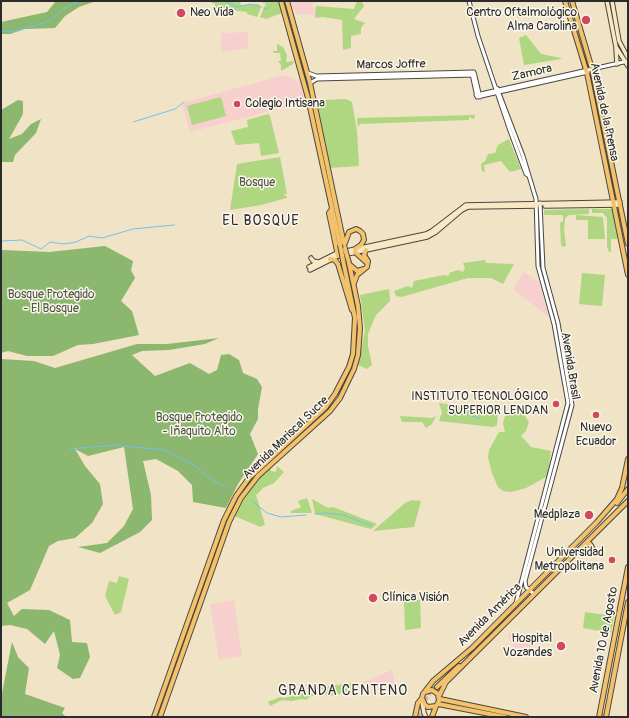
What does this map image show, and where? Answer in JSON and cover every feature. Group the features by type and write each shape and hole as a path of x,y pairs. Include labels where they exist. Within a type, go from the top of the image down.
{"main road":[{"name":"Avenida Mariscal Sucre","path":"154,717 224,520 236,496 249,478 315,418 335,394 346,373 353,354 354,314 344,265 330,211 308,98 281,1"},
{"name":"Avenida Mariscal Sucre","path":"161,716 229,522 241,498 258,476 330,411 340,398 354,369 358,355 360,328 354,285 308,73 287,1"},
{"name":"Avenida de la Prensa","path":"565,1 589,71 614,204 627,263 628,275"},
{"name":"Avenida de la Prensa","path":"572,1 628,244"},
{"path":"607,1 616,48 617,64"},
{"path":"612,1 619,41 628,66"},
{"path":"616,48 627,61"},
{"path":"327,203 330,211"},
{"path":"355,251 366,250 433,234 462,210 468,207 538,204"},
{"path":"336,255 310,268 318,262 336,255 432,231 466,205 620,204"},
{"path":"345,246 349,232 354,229 358,230 363,234 364,240 355,251"},
{"name":"Avenida Mariscal Sucre","path":"336,255 338,245"},
{"path":"354,285 356,276 367,267 368,261 364,255 366,250"},
{"path":"349,263 358,271 366,267 365,260 355,251"},
{"path":"311,258 313,261 318,262"},
{"path":"330,259 335,260 338,264 354,314"},
{"name":"Avenida América","path":"425,692 433,681 472,648 516,604 528,589 602,516 617,499 622,488 628,459"},
{"name":"Avenida América","path":"602,516 611,509 628,489"},
{"name":"Avenida América","path":"439,697 446,682 628,502"},
{"name":"Avenida América","path":"596,533 611,517"},
{"path":"584,545 590,544 594,549"},
{"name":"Avenida 10 de Agosto","path":"603,715 611,663 610,658 628,567"},
{"name":"Avenida 10 de Agosto","path":"603,715 628,602"},
{"path":"460,664 472,648"},
{"path":"460,664 477,652"},
{"name":"Avenida América","path":"436,687 460,664"},
{"path":"415,717 418,703 422,700 425,692 432,690 439,697 526,717"},
{"path":"434,716 439,697"},
{"path":"422,700 428,707 437,705 505,717"},
{"path":"422,700 426,717"}],"street":[{"name":"Avenida Brasil","path":"469,1 478,36 538,204 543,268 558,323 572,405 525,582 528,589"},
{"path":"607,1 615,1"},
{"name":"Zamora","path":"473,74 478,96 627,61"},
{"name":"Marcos Joffre","path":"308,73 316,76 473,74"},
{"name":"Marcos Joffre","path":"310,83 317,79 473,74"},
{"name":"Avenida Brasil","path":"516,604 568,403 552,317 538,266 538,204"},
{"path":"548,320 551,320 552,317"},
{"path":"528,589 534,594"}],"shaded area":[{"path":"290,1 315,1 312,6 316,7 315,15 296,14"},
{"path":"248,32 248,48 221,52 221,33"},
{"name":"Colegio Intisana","path":"284,75 301,82 305,102 190,132 182,103"},
{"path":"524,272 539,282 549,317 513,289"},
{"path":"234,600 242,656 219,660 210,604"},
{"path":"509,633 532,638 530,652 526,657 514,647 508,636"},
{"path":"392,670 396,687 387,686 358,690 354,683 364,682"}],"green space":[{"path":"56,1 96,1 79,7 65,16 55,28 25,29 10,34 1,34 1,22 47,12"},
{"path":"207,1 240,2 241,5 258,4 261,7 257,17 247,14 247,12 214,8 215,4"},
{"path":"263,1 278,1 282,13 266,19 260,17 266,3 263,3"},
{"path":"357,1 362,2 364,6 354,19 365,23 361,28 361,34 351,36 351,48 343,50 342,20 323,17 315,18 316,6 354,9"},
{"path":"526,35 541,54 561,59 524,65 519,38"},
{"path":"277,44 283,47 287,55 286,62 294,61 293,64 281,71 281,65 278,61 281,61 280,53 273,53 273,51 277,51"},
{"path":"221,97 226,116 192,125 187,106"},
{"path":"346,99 352,102 357,131 359,166 329,168 315,103 324,100"},
{"path":"18,100 23,101 23,114 9,139 22,134 31,124 41,119 36,133 15,155 13,162 1,162 1,110"},
{"path":"268,114 270,116 279,153 261,156 259,143 236,145 231,131 248,127 247,120"},
{"path":"475,115 474,119 469,117 469,120 360,124 358,127 357,118"},
{"path":"509,139 521,169 510,172 501,161 484,165 485,172 482,171 481,164 485,161 488,154 495,153 498,145"},
{"name":"Bosque","path":"280,157 287,194 284,194 287,198 261,205 230,210 237,164"},
{"path":"589,209 589,214 569,215 565,218 564,230 566,246 563,247 561,245 560,223 563,221 563,215 544,215 544,210"},
{"path":"592,209 612,209 618,239 611,239 611,252 609,252 607,246 607,218 603,213 592,213"},
{"path":"576,215 603,217 605,239 588,239 588,220 576,220"},
{"name":"Bosque Protegido - El Bosque","path":"105,246 133,261 131,270 135,278 121,301 132,311 139,335 93,344 78,345 53,356 27,356 8,351 1,353 1,250 49,252"},
{"path":"485,260 486,263 514,264 503,284 491,278 468,278 401,297 396,296 394,291 408,286 412,288 414,281 444,275 447,276 449,273 458,270 463,272 465,268 463,263"},
{"path":"582,273 605,275 602,306 579,304"},
{"path":"389,289 390,301 376,315 368,334 368,346 372,365 367,369 358,365 365,331 360,295"},
{"name":"Bosque Protegido - Iñaquito Alto","path":"219,338 205,344 169,350 142,351 132,355 155,376 190,363 209,374 217,370 221,355 229,354 239,360 243,373 257,379 262,387 258,409 258,419 250,434 258,454 238,484 226,508 193,502 192,485 178,471 156,459 143,461 151,495 152,520 140,532 100,553 78,547 107,543 124,526 133,509 124,447 88,456 75,449 85,466 100,484 103,504 92,523 75,538 58,541 49,546 30,590 7,603 14,616 22,609 49,610 70,620 72,642 87,643 90,657 80,678 73,679 57,668 60,655 54,631 45,644 27,629 10,625 1,626 1,359 34,361 55,368 137,344 167,344"},
{"path":"439,403 498,411 497,425 493,427 439,421 442,412"},
{"path":"514,411 523,413 529,422 526,431 521,436 531,447 551,451 548,474 546,477 526,488 511,492 503,491 498,487 488,458 489,450 499,432 505,432 503,423 505,416"},
{"path":"400,416 432,418 436,416 432,424 426,428 422,422 402,422"},
{"path":"277,466 284,472 274,483 263,488 256,495 265,524 261,527 234,516 244,496 257,480 269,467 271,471 276,472"},
{"path":"307,498 312,513 291,513 291,511 301,507 298,501"},
{"path":"312,499 328,508 333,507 377,524 371,529 315,514"},
{"path":"412,500 421,501 414,527 373,531 405,503"},
{"path":"119,576 129,579 121,612 115,615 105,596 109,581 117,583"},
{"path":"404,600 420,600 421,628 405,630"},
{"path":"585,612 614,616 611,633 583,628"},
{"path":"12,642 18,657 29,668 25,694 65,708 62,713 66,717 1,717 1,698"},
{"path":"351,683 354,689 336,695 327,696 321,688 317,689 317,696 311,696 306,700 282,700 270,706 268,702 280,697 284,698 307,692 321,684 324,687"}],"waterway":[{"path":"1,31 11,32 50,21 60,11 79,1"},
{"path":"224,1 237,7 251,4 261,7"},
{"path":"133,122 175,109 184,102"},
{"path":"1,241 22,240 41,249 50,242 64,244 76,242 89,236 102,238 133,229 174,225"},
{"path":"454,414 457,414 463,409 467,410 471,416 479,418"},
{"path":"70,449 115,445 164,450 194,465 208,477 226,488"},
{"path":"252,501 267,513 281,517 306,515"},
{"path":"315,514 325,513 343,515 372,526"}],"tunnel":[{"path":"420,717 425,700 435,686"},
{"path":"601,717 602,713"}],"place":[{"name":"Neo Vida","path":"181,13"},
{"name":"Centro Oftalmológico Alma Carolina","path":"586,20"},
{"name":"Colegio Intisana","path":"237,104"},
{"name":"INSTITUTO TECNOLÓGICO SUPERIOR LENDAN","path":"556,404"},
{"name":"Nuevo Ecuador","path":"596,415"},
{"name":"Medplaza","path":"589,515"},
{"name":"Universidad Metropolitana","path":"612,560"},
{"name":"Clínica Visión","path":"373,598"},
{"name":"Hospital Vozandes","path":"561,646"}],"district":[{"name":"EL BOSQUE","path":"261,221"},
{"name":"GRANDA CENTENO","path":"343,691"}]}
